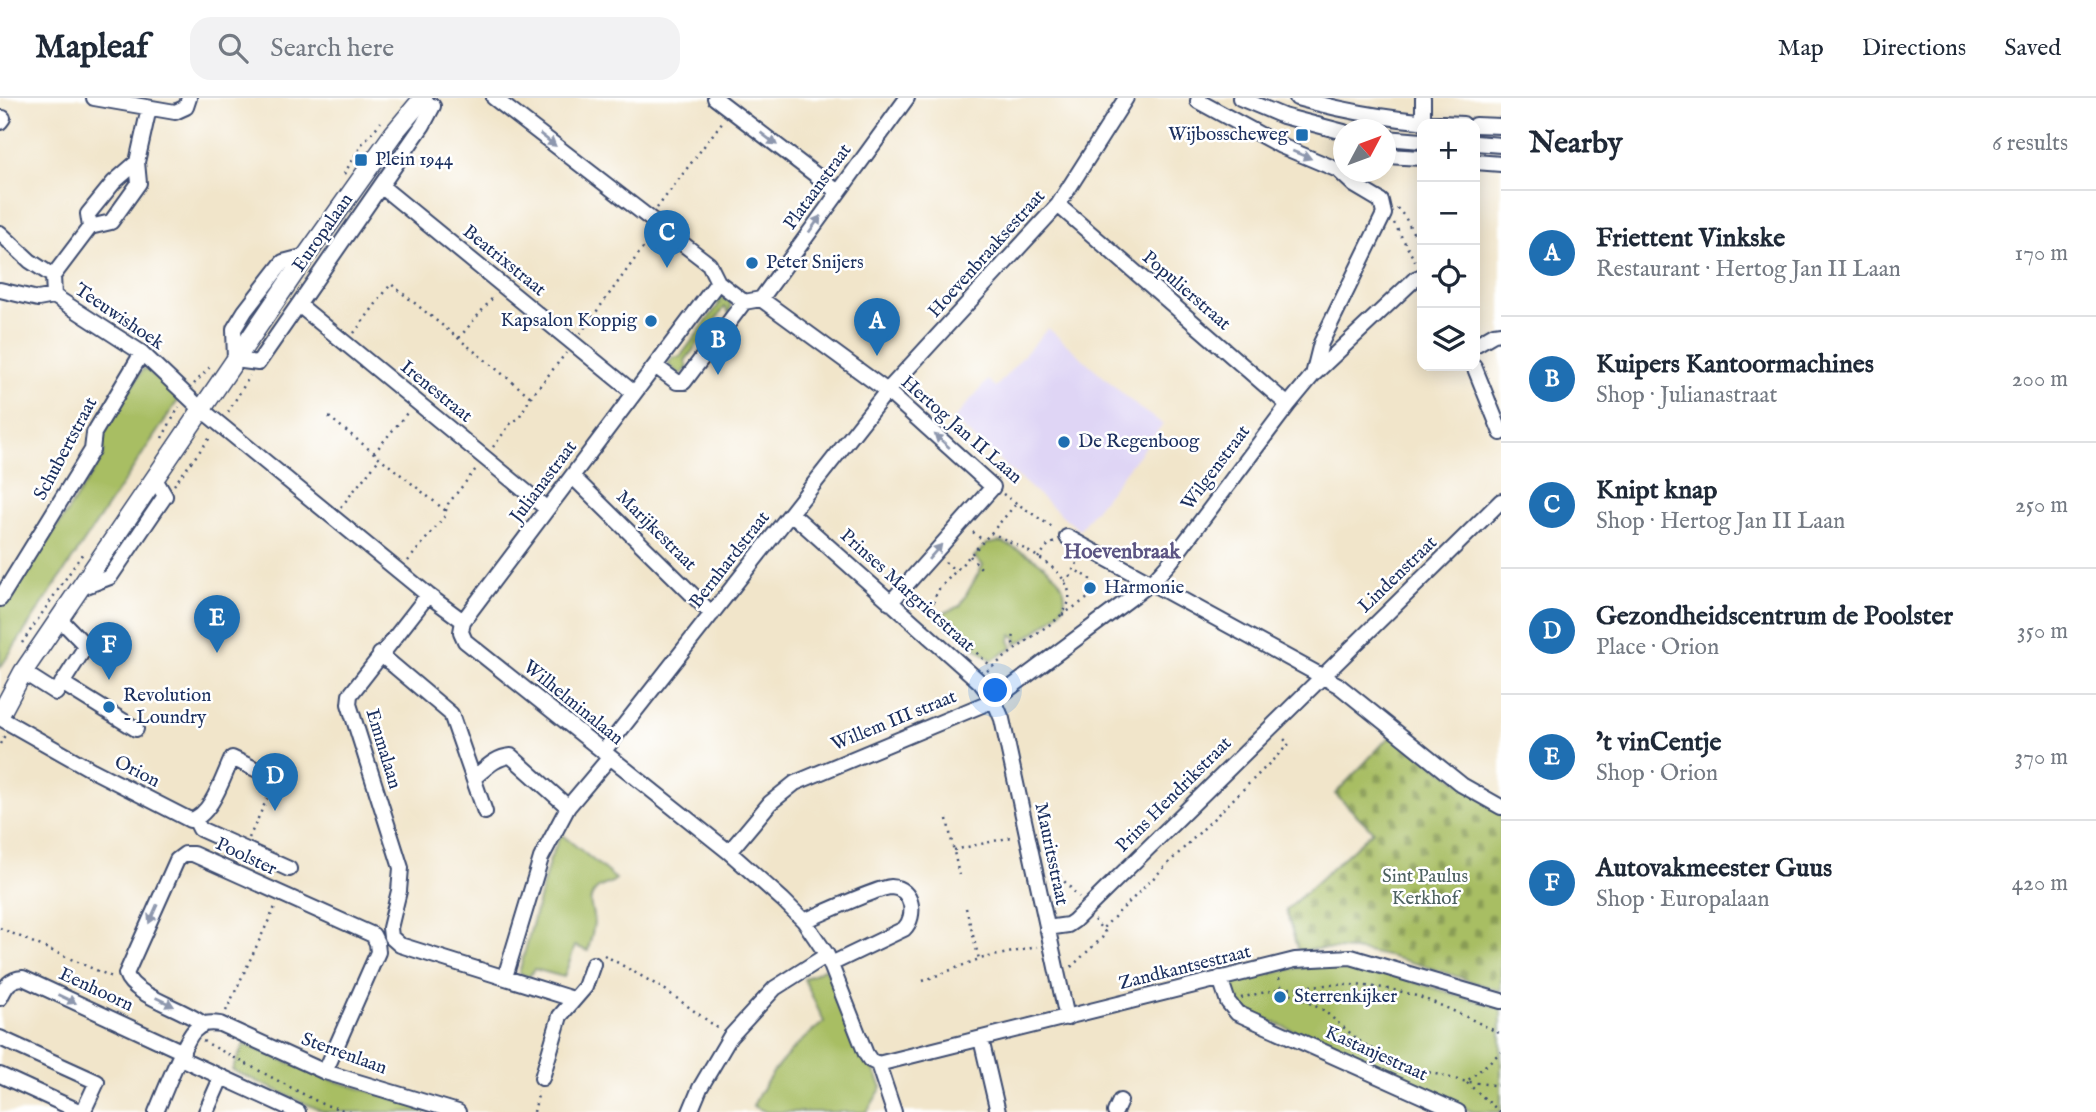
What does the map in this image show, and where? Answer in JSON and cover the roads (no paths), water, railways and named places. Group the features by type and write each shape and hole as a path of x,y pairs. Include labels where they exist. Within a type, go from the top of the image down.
{"main road":[{"name":"Europalaan","path":"0,716 23,672 306,256 393,134 414,98"},
{"name":"Europalaan","path":"393,134 428,102"}],"street":[{"path":"94,98 175,113 186,107 189,98"},
{"path":"494,98 709,264 718,282 744,302"},
{"path":"715,98 838,192"},
{"name":"Plataanstraat","path":"761,299 907,98"},
{"name":"Hoevenbraaksestraat","path":"887,391 1058,205 1126,98"},
{"path":"1199,98 1198,101 1281,146 1333,164"},
{"path":"1240,98 1283,116 1333,129"},
{"path":"1297,98 1354,114 1417,122"},
{"path":"1423,98 1423,119"},
{"name":"Europalaan","path":"235,360 258,363 423,125 428,102"},
{"path":"54,296 53,276 90,227 111,222 139,183 137,162 149,107"},
{"path":"1480,125 1501,126"},
{"path":"1396,139 1417,141"},
{"path":"1480,143 1501,145"},
{"path":"1396,157 1417,158"},
{"path":"90,227 88,214 114,182 137,162"},
{"path":"1480,162 1501,164"},
{"name":"Wilgenstraat","path":"1312,376 1321,343 1382,207 1352,182"},
{"name":"Beatrixstraat","path":"381,186 634,393"},
{"name":"Populierstraat","path":"1058,205 1288,405"},
{"path":"0,233 30,261 53,276"},
{"name":"Wilgenstraat","path":"1151,583 1171,561 1312,376 1417,274"},
{"name":"Julianastraat","path":"463,621 718,282"},
{"name":"Teeuwishoek","path":"0,290 38,299 54,296 142,352 201,409"},
{"path":"655,366 677,382 684,382 744,302 761,299"},
{"name":"Hertog Jan II Laan","path":"761,299 887,391 993,487 890,603"},
{"name":"Irenestraat","path":"299,305 547,509"},
{"path":"1480,342 1501,333"},
{"name":"Schubertstraat","path":"0,599 92,450 94,433 142,352"},
{"path":"1476,371 1501,433"},
{"name":"Bernhardstraat","path":"607,755 712,614 887,391"},
{"name":"Wilhelminalaan","path":"201,409 463,621 461,632 465,641 729,852 804,921 829,960 866,1054 870,1060 878,1063 894,1112"},
{"name":"Marijkestraat","path":"572,476 712,614"},
{"path":"81,588 110,577 166,496 155,479"},
{"name":"Lindenstraat","path":"1322,677 1501,501"},
{"name":"Prinses Margrietstraat","path":"792,513 976,679 994,700"},
{"path":"1065,536 1338,685 1462,785 1501,807"},
{"name":"Willem III straat","path":"729,852 770,803 796,783 994,700 1151,583"},
{"name":"Emmalaan","path":"325,1072 390,928 399,891 401,868 349,704 350,695 428,595"},
{"path":"23,672 56,693 86,646 60,619"},
{"path":"380,654 451,714 485,812"},
{"name":"Prins Hendrikstraat","path":"1047,928 1069,925 1322,677"},
{"path":"62,683 136,729"},
{"name":"Mauritsstraat","path":"994,700 1002,719 1067,1018"},
{"name":"Orion","path":"0,716 92,770 190,820 195,819 200,829 289,869"},
{"path":"505,977 541,859 568,807 607,755"},
{"path":"474,778 495,761 510,756 568,807"},
{"path":"195,819 206,812 232,758 270,776"},
{"name":"Poolster","path":"203,1024 192,1015 133,987 126,974 177,860 185,854 193,854 384,940 573,999"},
{"path":"690,1112 700,1088 730,1037 775,988 829,960 904,929 910,923 912,915 909,898 903,892 888,887 804,921"},
{"name":"Zandkantsestraat","path":"878,1063 1295,960 1351,957 1501,1001"},
{"path":"542,1078 560,1016 585,987 593,964"},
{"name":"Eenhoorn","path":"3,992 14,979 23,978 182,1055 221,1078 298,1112"},
{"name":"Kastanjestraat","path":"1220,978 1228,1002 1237,1013 1458,1112"},
{"path":"156,1112 191,1034 203,1024"},
{"name":"Sterrenlaan","path":"203,1024 220,1024 325,1072 458,1112"},
{"path":"0,1038 97,1082 82,1112 0,1075"},
{"path":"981,1039 998,1112"},
{"path":"206,1112 221,1078"}],"place":[{"name":"Wijbosscheweg","path":"1302,135"},
{"name":"Plein 1944","path":"361,160"},
{"name":"Peter Snijers","path":"752,263"},
{"name":"Knipt knap","path":"667,268"},
{"name":"Kapsalon Koppig","path":"651,321"},
{"name":"Friettent Vinkske","path":"877,356"},
{"name":"Kuipers Kantoormachines","path":"718,375"},
{"name":"De Regenboog","path":"1064,442"},
{"name":"Harmonie","path":"1090,588"},
{"name":"'t vinCentje","path":"217,653"},
{"name":"Autovakmeester Guus","path":"109,680"},
{"name":"Revolution - Loundry","path":"109,707"},
{"name":"Gezondheidscentrum de Poolster","path":"275,811"},
{"name":"Sterrenkijker","path":"1280,997"}],"district":[{"name":"Hoevenbraak","path":"1122,552"}],"park label":[{"name":"Sint Paulus Kerkhof","path":"1425,888"}]}
